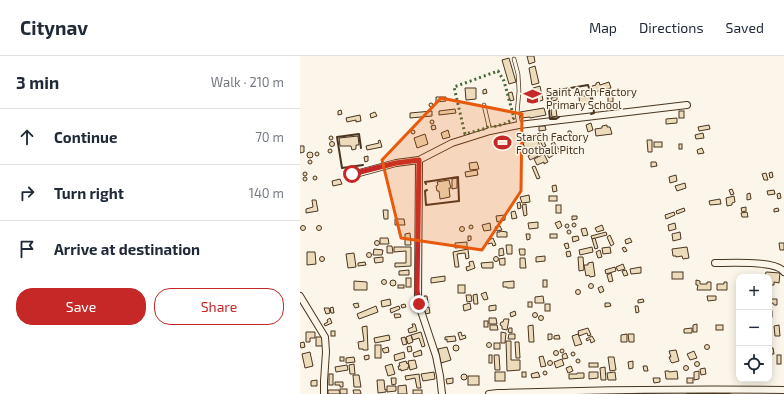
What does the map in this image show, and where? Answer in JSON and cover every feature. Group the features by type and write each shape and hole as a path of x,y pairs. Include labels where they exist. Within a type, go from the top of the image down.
{"street":[{"path":"352,174 384,166 419,160 452,143 519,124 687,106"},
{"path":"419,160 418,298 436,356 442,394"},
{"path":"715,263 762,264 780,268 784,272"},
{"path":"300,296 325,337 326,352 324,394"},
{"path":"489,394 560,391 640,392 718,389 784,390"}],"lane":[{"path":"514,59 518,74 519,91 517,114 519,124"},
{"path":"484,105 490,131"}],"highlighted area":[{"path":"441,98 522,114 521,191 482,250 401,238 382,160"}],"building":[{"path":"527,56 534,56 535,62 529,64"},
{"path":"509,58 516,82 509,84 502,60"},
{"path":"535,66 539,83 532,85 529,68"},
{"path":"599,82 600,85 609,82 611,88 594,92 592,86"},
{"path":"540,86 543,100 537,102 533,88"},
{"path":"465,88 476,88 476,99 466,100"},
{"path":"486,89 487,93 483,94 483,90"},
{"path":"586,91 586,95 574,95 574,92"},
{"path":"512,92 514,100 510,101 508,93"},
{"path":"608,93 613,93 613,102 608,102"},
{"path":"590,95 591,103 580,105 579,97"},
{"path":"436,97 446,97 446,101 436,102"},
{"path":"557,97 557,100 552,101 551,98"},
{"path":"429,103 433,103 433,107 429,107"},
{"path":"544,108 546,115 521,118 520,112"},
{"path":"455,109 456,113 439,115 439,111"},
{"path":"556,109 557,116 552,117 551,110"},
{"path":"341,110 342,114 338,115 338,111"},
{"path":"432,111 432,116 410,118 410,113"},
{"path":"679,111 684,111 684,118 679,118"},
{"path":"375,112 377,116 371,118 370,114"},
{"path":"360,115 361,121 356,122 356,120 347,122 346,118"},
{"path":"677,118 677,123 666,124 666,119"},
{"path":"430,120 434,120 434,124 430,124"},
{"path":"591,123 593,130 588,132 586,125"},
{"path":"435,125 436,129 432,130 431,126"},
{"path":"607,125 607,127 610,127 612,134 596,136 595,129 602,128 602,126"},
{"path":"709,125 710,129 699,131 698,127"},
{"path":"539,126 545,126 546,130 539,131"},
{"path":"411,130 415,130 415,134 411,134"},
{"path":"448,130 450,137 443,139 441,133"},
{"path":"568,131 571,131 573,140 569,140"},
{"path":"540,133 546,146 543,147 537,134"},
{"path":"703,133 704,138 696,139 695,135"},
{"path":"425,134 428,144 417,148 414,138"},
{"path":"329,136 333,136 333,140 329,140"},
{"path":"358,136 359,145 356,145 356,149 352,150 351,146 340,146 339,138"},
{"path":"536,137 541,148 527,154 523,143"},
{"path":"380,140 382,147 367,150 366,146 379,143 378,141"},
{"path":"647,140 652,140 652,152 648,152"},
{"path":"332,141 335,144 332,147 329,144"},
{"path":"554,142 560,151 549,158 543,148 546,147 549,152 554,149 551,144"},
{"path":"654,142 662,142 662,147 654,147"},
{"path":"679,144 682,144 682,149 679,149"},
{"path":"300,146 304,146 304,152 300,153"},
{"path":"578,147 582,147 582,151 578,151"},
{"path":"573,148 574,153 568,154 567,150"},
{"path":"702,148 704,153 698,154 697,150"},
{"path":"328,149 332,149 332,153 328,153"},
{"path":"310,152 313,155 310,158 307,155"},
{"path":"315,152 319,152 319,156 315,156"},
{"path":"536,152 538,156 530,160 528,156"},
{"path":"544,154 548,162 537,165 534,159"},
{"path":"368,156 368,161 365,162 364,157"},
{"path":"308,160 312,160 312,164 308,164"},
{"path":"477,162 479,169 470,170 469,163"},
{"path":"651,162 656,162 657,166 651,167"},
{"path":"535,166 540,178 537,179 532,167"},
{"path":"477,170 478,175 466,177 465,172"},
{"path":"303,172 307,172 307,176 303,176"},
{"path":"772,172 773,177 770,178 769,173"},
{"path":"766,173 768,180 764,180 762,174"},
{"path":"676,175 677,181 670,183 669,177"},
{"path":"313,176 317,176 317,180 313,180"},
{"path":"303,177 307,177 307,181 303,181"},
{"path":"457,178 457,188 452,189 452,179"},
{"path":"340,179 342,184 333,186 332,181"},
{"path":"449,180 451,188 449,188 450,197 440,199 439,191 437,191 436,186 438,185 437,182"},
{"path":"685,183 686,188 677,191 675,186"},
{"path":"556,185 557,191 553,192 552,186"},
{"path":"732,189 734,194 731,195 729,190"},
{"path":"774,190 775,194 768,195 767,191"},
{"path":"750,193 751,199 747,200 747,194"},
{"path":"780,193 781,198 778,199 777,194"},
{"path":"529,195 530,202 522,203 520,197"},
{"path":"549,196 557,196 557,201 549,201"},
{"path":"734,196 735,202 732,203 732,205 727,206 726,198"},
{"path":"720,199 721,204 710,205 709,201"},
{"path":"312,200 316,200 318,211 306,213 306,209 313,207"},
{"path":"520,202 521,208 518,209 517,203"},
{"path":"526,204 527,215 524,216 522,205"},
{"path":"556,205 561,205 561,213 556,213"},
{"path":"746,207 746,211 742,212 741,208"},
{"path":"684,208 685,211 677,214 676,211"},
{"path":"778,208 779,211 774,212 774,209"},
{"path":"383,210 388,210 388,219 384,219"},
{"path":"515,211 517,218 512,219 511,212"},
{"path":"674,212 675,215 666,219 665,215"},
{"path":"747,212 748,217 742,217 741,213"},
{"path":"505,215 505,220 497,222 496,216"},
{"path":"572,216 577,216 577,219 572,220"},
{"path":"395,219 404,219 405,225 395,225"},
{"path":"560,221 562,226 558,229 555,223"},
{"path":"538,222 538,228 529,229 528,223"},
{"path":"490,223 491,230 484,231 482,225"},
{"path":"572,223 576,223 576,227 572,227"},
{"path":"675,223 676,229 669,231 668,225"},
{"path":"565,224 569,224 569,228 565,228"},
{"path":"303,225 306,228 303,231 300,228"},
{"path":"469,225 473,225 473,229 469,229"},
{"path":"602,225 604,230 597,232 595,228"},
{"path":"317,226 321,226 321,230 317,230"},
{"path":"500,226 502,230 497,231 495,227"},
{"path":"460,227 464,227 464,231 460,231"},
{"path":"586,228 588,235 583,236 581,229"},
{"path":"567,230 571,230 571,234 567,234"},
{"path":"497,232 507,232 507,237 497,237"},
{"path":"606,232 607,235 592,239 591,236"},
{"path":"680,232 681,239 673,241 672,234"},
{"path":"410,233 411,245 405,245 405,234"},
{"path":"526,234 530,234 530,239 527,240"},
{"path":"550,234 557,234 557,238 550,238"},
{"path":"610,235 614,244 611,246 607,237"},
{"path":"468,236 471,236 471,240 468,241"},
{"path":"578,236 579,240 573,242 572,237"},
{"path":"380,238 388,238 389,244 380,244"},
{"path":"493,238 496,245 493,246 492,243 488,244 487,241"},
{"path":"595,238 598,248 595,249 592,239"},
{"path":"630,238 632,242 626,244 625,240"},
{"path":"377,240 380,243 377,246 374,243"},
{"path":"467,242 467,247 455,248 455,243"},
{"path":"568,243 569,248 566,249 564,244"},
{"path":"779,243 784,243 784,250 780,250"},
{"path":"506,245 512,245 512,254 507,254"},
{"path":"387,246 392,246 393,253 387,253"},
{"path":"394,247 411,247 411,266 395,267 395,263 406,263 406,251 394,252"},
{"path":"592,247 593,252 580,255 579,250"},
{"path":"610,247 611,253 603,254 602,248"},
{"path":"625,247 627,251 624,252 622,248"},
{"path":"687,247 689,258 683,259 682,256 673,256 672,249"},
{"path":"503,248 504,255 499,256 499,249"},
{"path":"374,249 383,250 382,255 373,255"},
{"path":"468,249 469,258 466,259 465,253 457,254 459,267 455,267 453,252"},
{"path":"519,249 525,249 525,255 520,255"},
{"path":"600,250 602,257 598,258 596,252"},
{"path":"570,251 571,256 567,257 566,252"},
{"path":"307,252 315,252 316,264 307,265"},
{"path":"354,253 356,267 348,268 346,254"},
{"path":"367,253 371,253 371,257 367,257"},
{"path":"545,256 545,261 536,262 536,257"},
{"path":"320,257 324,257 324,261 320,261"},
{"path":"383,257 383,262 375,263 374,258"},
{"path":"494,257 498,257 498,261 494,261"},
{"path":"578,257 583,257 584,270 579,271"},
{"path":"505,258 505,265 500,265 499,259"},
{"path":"520,258 525,258 526,268 520,268"},
{"path":"473,261 475,268 467,271 466,267 470,266 469,262"},
{"path":"365,262 366,265 358,266 358,263"},
{"path":"493,262 493,268 482,268 481,263"},
{"path":"593,262 595,276 586,276 584,265 588,265 588,263"},
{"path":"623,264 625,269 618,271 616,267"},
{"path":"615,267 616,271 606,274 605,270"},
{"path":"641,267 641,273 631,274 630,269"},
{"path":"409,270 409,275 399,275 399,271"},
{"path":"626,270 628,275 624,276 622,271"},
{"path":"672,272 683,272 683,279 672,279"},
{"path":"766,272 780,273 779,283 774,282 774,285 772,285 772,274 766,274"},
{"path":"611,273 613,281 609,282 607,275"},
{"path":"445,276 445,281 431,283 431,278"},
{"path":"406,278 411,278 411,287 406,287"},
{"path":"384,279 387,282 384,285 381,282"},
{"path":"393,280 396,283 393,286 390,283"},
{"path":"543,280 547,280 547,287 543,287"},
{"path":"696,280 700,281 700,284 707,284 707,282 711,282 711,290 697,290 698,285 696,285"},
{"path":"354,281 367,282 367,290 354,290"},
{"path":"514,281 514,288 503,287 503,282"},
{"path":"724,282 727,282 727,290 717,290 717,284 724,284"},
{"path":"591,283 594,286 591,289 588,286"},
{"path":"398,285 404,285 404,288 398,288"},
{"path":"458,285 465,285 465,293 458,293"},
{"path":"602,286 604,291 600,293 598,288"},
{"path":"576,290 580,290 580,294 576,294"},
{"path":"486,292 488,299 484,300 481,294"},
{"path":"477,294 478,304 474,304 473,295"},
{"path":"466,295 471,295 472,301 467,302"},
{"path":"424,296 427,296 428,303 421,305 420,300 425,299"},
{"path":"543,296 544,303 535,303 535,297"},
{"path":"707,296 716,296 716,300 708,301"},
{"path":"390,299 391,305 382,307 381,301"},
{"path":"643,299 644,302 638,303 638,300"},
{"path":"772,299 777,299 777,305 774,305"},
{"path":"528,302 532,302 532,307 528,307"},
{"path":"358,303 359,307 355,308 353,304"},
{"path":"470,303 471,309 464,311 463,305"},
{"path":"605,303 610,303 611,306 605,307"},
{"path":"405,304 406,307 402,308 401,305"},
{"path":"545,304 550,304 550,311 545,311"},
{"path":"496,305 496,310 489,311 489,306"},
{"path":"376,306 378,312 359,319 357,314"},
{"path":"399,306 400,309 391,313 390,309"},
{"path":"635,306 638,306 639,312 636,313"},
{"path":"333,307 334,313 331,313 330,308"},
{"path":"429,307 430,313 425,314 425,308"},
{"path":"324,308 329,308 330,313 326,314"},
{"path":"515,311 516,315 511,317 510,313"},
{"path":"535,312 538,315 535,318 532,315"},
{"path":"394,314 400,314 401,317 395,318"},
{"path":"541,315 544,318 541,321 538,318"},
{"path":"330,318 332,323 325,326 324,324 328,322 327,320"},
{"path":"489,318 496,318 497,324 489,324"},
{"path":"504,319 509,319 507,330 502,329 502,326 500,325"},
{"path":"484,321 488,321 488,327 484,327"},
{"path":"412,324 415,324 417,331 409,333 408,329 413,327"},
{"path":"697,324 697,332 693,332 693,325"},
{"path":"490,325 497,325 498,330 490,330"},
{"path":"533,325 534,342 529,342 528,326"},
{"path":"716,325 723,325 723,330 716,330"},
{"path":"779,325 780,336 775,336 774,326"},
{"path":"367,326 368,350 359,349 358,342 364,341 362,327"},
{"path":"509,328 512,328 512,333 508,332"},
{"path":"588,328 591,335 588,336 587,333 579,336 578,331"},
{"path":"692,328 692,333 684,333 684,329"},
{"path":"331,331 335,331 335,336 331,336"},
{"path":"306,332 315,332 315,338 310,338 310,342 306,342"},
{"path":"421,332 425,346 422,347 419,338 413,340 411,335"},
{"path":"461,332 462,336 465,335 466,338 460,340 458,333"},
{"path":"501,332 506,333 505,343 501,343"},
{"path":"509,334 515,334 515,339 508,339"},
{"path":"548,334 552,334 552,339 548,340"},
{"path":"578,334 582,344 575,346 572,336"},
{"path":"627,334 627,342 621,342 621,335"},
{"path":"628,334 634,334 634,342 629,342"},
{"path":"389,335 390,340 375,343 374,338"},
{"path":"411,335 413,342 408,344 406,337"},
{"path":"559,335 560,339 554,339 554,336"},
{"path":"455,336 456,341 447,342 447,339 445,340 445,337"},
{"path":"592,336 595,341 591,343 590,339 587,341 586,339"},
{"path":"316,337 323,337 323,346 316,346"},
{"path":"405,337 407,344 403,345 401,338"},
{"path":"506,341 511,341 511,360 520,360 520,370 507,371"},
{"path":"304,342 305,347 301,348 300,343"},
{"path":"515,342 519,342 520,358 516,358"},
{"path":"487,343 491,343 491,347 487,347"},
{"path":"494,343 500,343 500,349 494,349"},
{"path":"375,345 381,345 381,358 375,358"},
{"path":"456,345 459,348 456,351 453,348"},
{"path":"705,345 709,345 709,349 705,349"},
{"path":"411,346 412,351 408,352 407,347"},
{"path":"388,347 389,352 384,353 382,349"},
{"path":"447,347 451,360 441,363 438,349"},
{"path":"560,349 564,349 564,353 560,353"},
{"path":"421,350 422,355 414,357 413,353"},
{"path":"556,350 559,353 556,356 553,353"},
{"path":"676,350 679,361 672,363 669,357 671,357 669,351"},
{"path":"694,351 697,358 690,360 687,354"},
{"path":"310,352 313,366 305,368 302,354"},
{"path":"404,352 405,358 395,361 394,355"},
{"path":"571,352 575,352 575,356 571,356"},
{"path":"566,353 568,358 563,359 562,355"},
{"path":"369,355 369,359 365,360 364,356"},
{"path":"489,355 492,355 492,363 489,363"},
{"path":"494,355 499,355 500,370 495,370"},
{"path":"777,355 781,355 781,364 777,364"},
{"path":"543,356 546,366 541,367 539,357"},
{"path":"340,357 344,357 344,361 340,361"},
{"path":"354,357 355,362 346,363 346,358"},
{"path":"608,357 614,357 616,370 610,371"},
{"path":"562,359 564,365 556,368 554,362"},
{"path":"576,359 580,359 580,363 576,363"},
{"path":"415,360 417,368 410,370 408,361"},
{"path":"550,360 553,363 550,366 547,363"},
{"path":"406,361 409,367 408,369 401,371 401,369 399,370 399,363"},
{"path":"633,361 633,368 629,369 628,362"},
{"path":"695,362 699,362 699,366 695,366"},
{"path":"589,363 598,363 598,367 589,367"},
{"path":"354,364 355,374 350,374 349,365"},
{"path":"392,364 395,374 388,376 385,366"},
{"path":"347,365 348,370 336,372 335,367"},
{"path":"571,366 573,371 568,373 566,368"},
{"path":"643,366 647,366 648,371 644,371"},
{"path":"684,366 688,366 688,370 684,370"},
{"path":"605,367 606,380 601,380 600,368"},
{"path":"705,368 706,374 701,375 700,369"},
{"path":"543,371 547,371 547,375 543,375"},
{"path":"665,371 677,371 678,379 666,379"},
{"path":"699,371 699,379 694,380 694,372"},
{"path":"434,372 435,379 423,381 421,374"},
{"path":"495,372 505,372 505,381 495,381"},
{"path":"522,372 526,372 526,377 522,377"},
{"path":"538,372 540,377 532,378 531,374"},
{"path":"589,372 598,372 598,378 589,379"},
{"path":"615,372 616,380 608,380 607,373"},
{"path":"584,373 584,378 569,379 569,374"},
{"path":"329,374 333,374 333,385 329,385"},
{"path":"419,374 421,388 417,388 415,378 406,380 405,376"},
{"path":"464,374 467,377 464,380 461,377"},
{"path":"353,375 359,375 361,387 354,387"},
{"path":"468,376 479,376 479,385 468,385"},
{"path":"391,378 396,378 396,384 392,385"},
{"path":"453,378 453,383 447,384 446,379"},
{"path":"653,378 660,378 660,382 654,383"},
{"path":"687,378 693,378 693,383 687,383"},
{"path":"317,380 317,386 311,386 311,381"},
{"path":"377,380 384,380 386,392 378,393"},
{"path":"335,382 343,382 343,387 340,387 340,385 335,385"},
{"path":"406,385 407,394 398,394 398,386"},
{"path":"387,386 396,386 396,391 387,392"},
{"path":"340,389 347,389 347,394 340,394"},
{"path":"328,390 339,390 340,394 328,394"},
{"path":"353,390 360,390 361,394 354,394"},
{"path":"413,390 422,390 422,394 413,394"}],"hedge":[{"path":"488,126 487,128 465,134 454,87 498,71 504,81 514,118 507,123 493,127 491,126"}],"wall":[{"path":"559,117 556,119 550,119 547,92 588,85 592,97 594,113 591,114"},
{"path":"361,148 359,134 337,137 342,168 363,165"},
{"path":"426,184 425,182 458,177 459,201 426,205 425,191 427,190"},
{"path":"687,394 730,394"}],"place":[{"name":"Saint Arch Factory Primary School","path":"533,97"},
{"name":"Starch Factory Football Pitch","path":"503,142"}],"route":[{"path":"352,174 396,163 419,160 417,290 419,304"}]}
